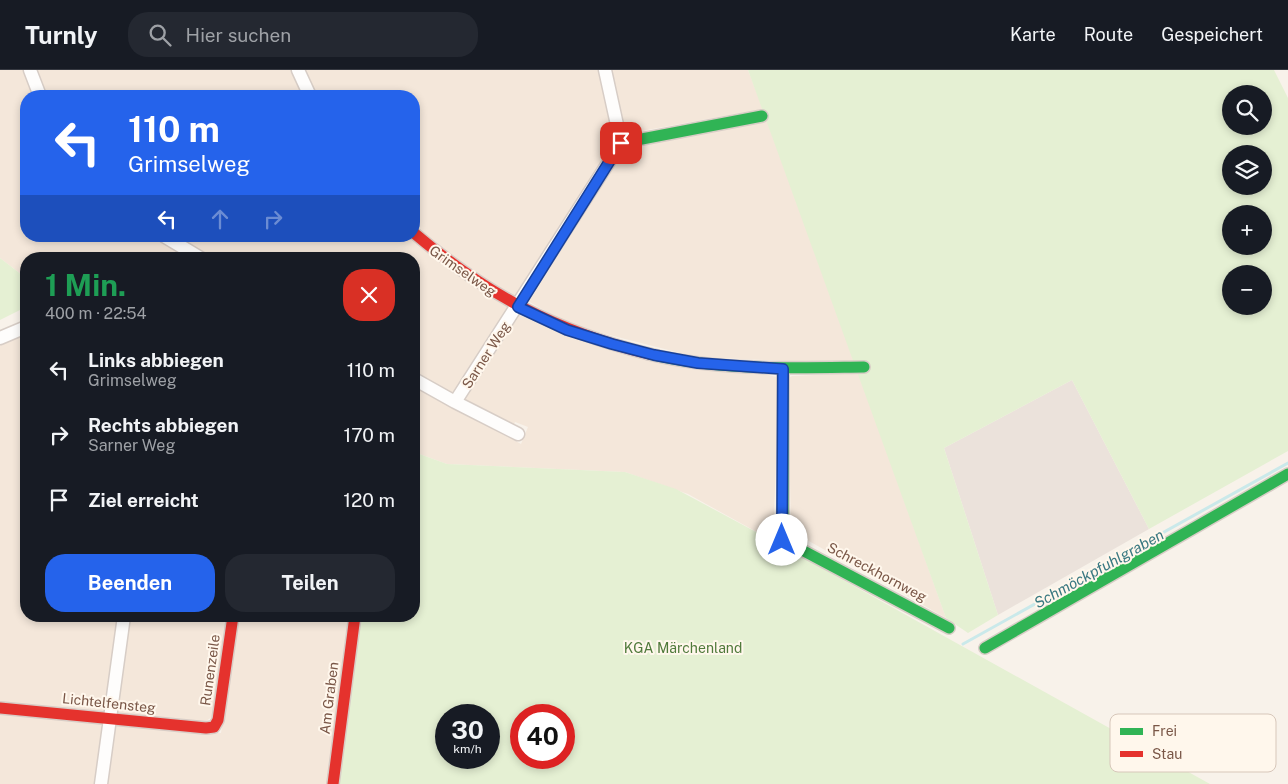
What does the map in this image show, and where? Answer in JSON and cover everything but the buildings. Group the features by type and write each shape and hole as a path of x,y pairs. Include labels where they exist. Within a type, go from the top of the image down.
{"street":[{"path":"30,70 38,90"},
{"path":"298,70 307,90"},
{"path":"605,70 621,143 762,116"},
{"name":"Sarner Weg","path":"455,402 518,307 621,143"},
{"name":"Grimselweg","path":"420,239 431,250 476,283 518,307 567,330 612,344 654,355 698,363 783,369 864,367"},
{"path":"174,242 190,252"},
{"path":"0,338 20,329"},
{"name":"Schreckhornweg","path":"783,369 782,540 949,628"},
{"path":"420,382 518,434"},
{"path":"985,648 1288,474"},
{"path":"101,784 123,622"},
{"name":"Runenzeile","path":"214,727 218,720 233,622"},
{"name":"Am Graben","path":"333,784 354,622"},
{"name":"Lichtelfensteg","path":"0,708 206,728 214,727"}],"shaded area":[{"path":"0,70 25,70 32,90 20,90 20,242 162,242 179,252 20,252 20,273 0,258"},
{"path":"36,70 292,70 301,90 44,90"},
{"path":"303,70 600,70 616,143 517,297 473,273 420,231 420,90 313,90"},
{"path":"610,70 748,70 763,109 625,134"},
{"path":"767,120 855,364 696,357 570,325 526,300 622,150"},
{"path":"185,242 417,242 509,307 453,394 420,375 420,252 202,252"},
{"path":"517,314 563,332 777,377 779,384 773,541 688,494 625,472 447,464 420,454 420,387 521,444 528,427 515,422 513,427 463,400"},
{"path":"20,335 20,622 120,622 108,706 105,711 0,705 0,342"},
{"path":"859,373 946,618 791,531 788,378 792,376"},
{"path":"1072,380 1149,529 998,615 944,448"},
{"path":"127,622 230,622 215,715 203,723 116,712"},
{"path":"237,622 347,622 327,784 103,784 111,731 122,722 221,733"},
{"path":"0,710 99,722 104,729 97,784 0,784"}],"green space":[{"path":"748,70 1274,70 1288,98 1288,451 1149,529 1072,380 944,448 998,615 968,633 946,618"},
{"path":"0,258 20,273 20,310 0,320"},
{"name":"KGA Märchenland","path":"420,454 447,464 625,472 676,489 1110,728 1110,772 1188,772 1210,784 339,784 358,622 420,622"}],"waterway":[{"name":"Schmöckpfuhlgraben","path":"963,644 1288,463"}],"traffic: fast":[{"path":"621,143 762,116"},
{"path":"649,354 729,366 783,368 864,367"},
{"path":"783,369 783,540 949,628"},
{"path":"985,648 1288,474"}],"traffic: jam":[{"path":"420,238 468,275 524,308 583,334 649,354"},
{"path":"0,708 206,728 214,727 218,720 232,622"},
{"path":"333,784 354,622"}],"route":[{"path":"621,143 518,307 567,330 654,355 698,363 783,369 782,540"}]}
